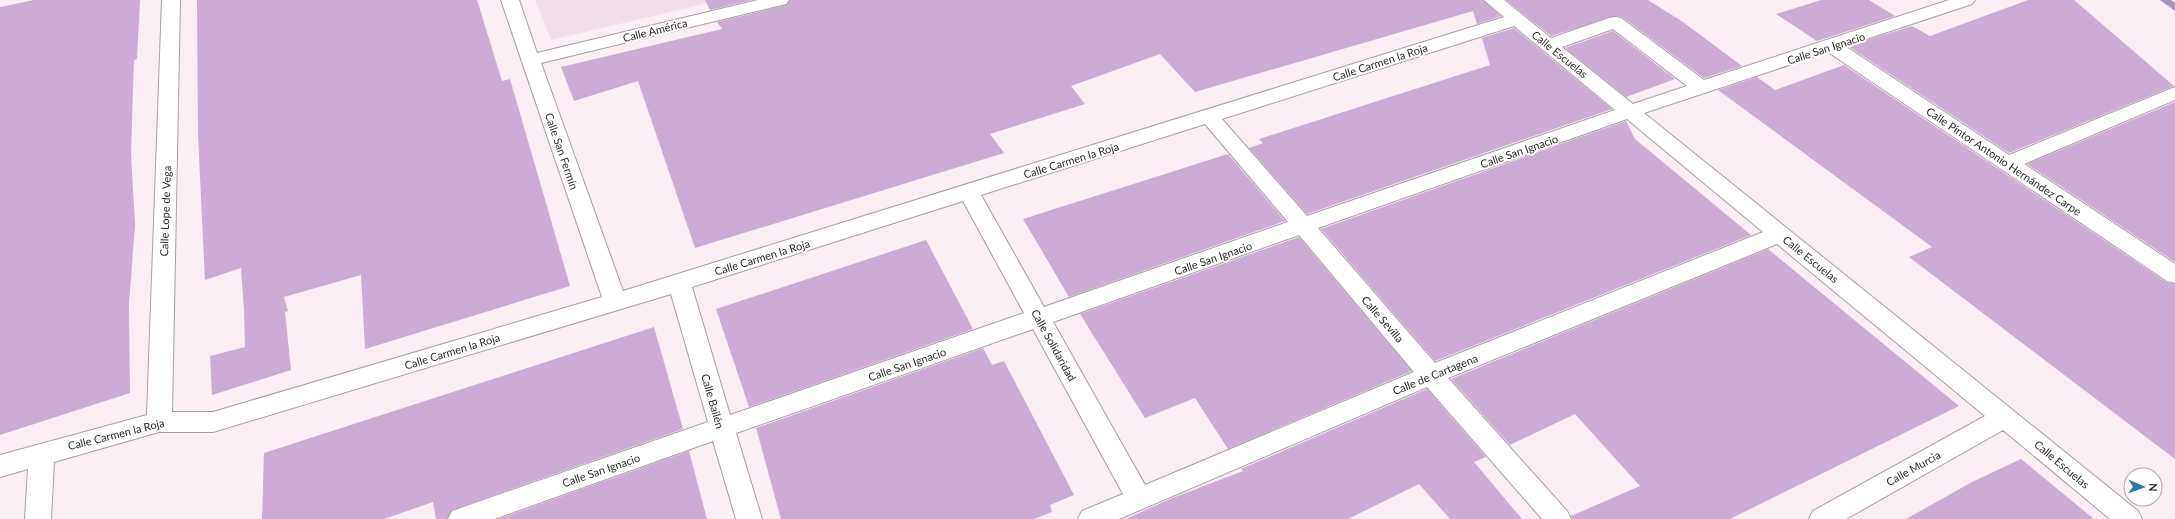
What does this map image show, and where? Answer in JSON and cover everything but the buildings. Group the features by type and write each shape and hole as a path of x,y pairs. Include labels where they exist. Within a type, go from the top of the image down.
{"street":[{"name":"Calle Lope de Vega","path":"159,422 171,0"},
{"name":"Calle San Fermín","path":"510,0 615,302"},
{"name":"Calle América","path":"530,60 780,0"},
{"name":"Calle Escuelas","path":"1493,0 1631,111 2129,519"},
{"name":"Calle San Ignacio","path":"475,517 721,428 1303,227 1631,111 1832,46 1966,0"},
{"name":"Calle Carmen la Roja","path":"0,466 42,453 159,422 213,422 679,283 1517,19"},
{"path":"1548,45 1615,22 1702,88"},
{"name":"Calle Pintor Antonio Hernández Carpe","path":"1832,46 2175,275"},
{"path":"2008,163 2175,93"},
{"name":"Calle Sevilla","path":"1209,116 1431,375 1558,519"},
{"name":"Calle Solidaridad","path":"969,192 1139,499"},
{"name":"Calle de Cartagena","path":"1091,519 1431,375 1780,234"},
{"name":"Calle Bailén","path":"679,283 749,519"},
{"name":"Calle Murcia","path":"1822,519 2005,417"},
{"path":"38,519 42,453"}],"shaded area":[{"path":"535,0 721,0 551,40"}],"waterway":[{"path":"2165,0 2175,8"}]}
